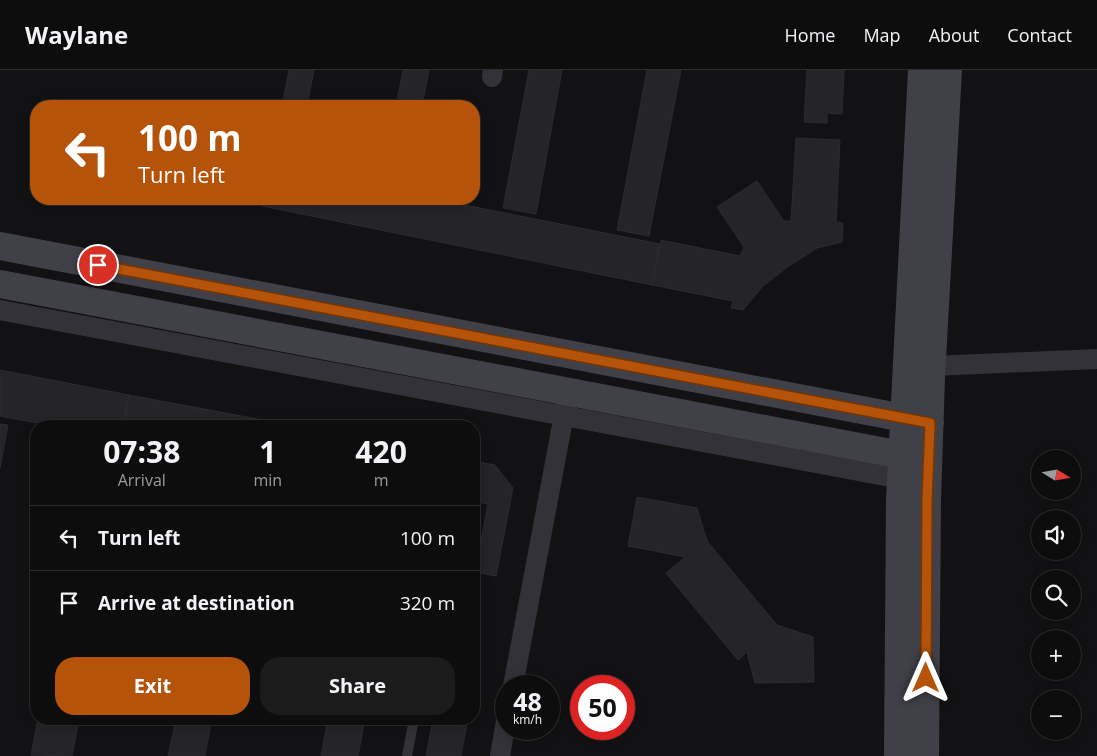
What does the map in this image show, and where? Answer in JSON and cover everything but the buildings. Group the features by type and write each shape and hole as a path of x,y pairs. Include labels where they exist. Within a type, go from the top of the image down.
{"main road":[{"path":"898,756 911,465 917,420 922,70"},
{"path":"917,420 932,366 948,70"},
{"path":"0,246 917,420"},
{"path":"0,284 566,404 911,465"},
{"path":"911,465 925,756"}],"street":[{"path":"0,310 566,404 515,675"},
{"path":"932,366 1097,360"},
{"path":"500,756 503,740"}],"lane":[{"path":"407,756 413,725"}],"route":[{"path":"98,265 930,423 927,501 926,678"}]}
